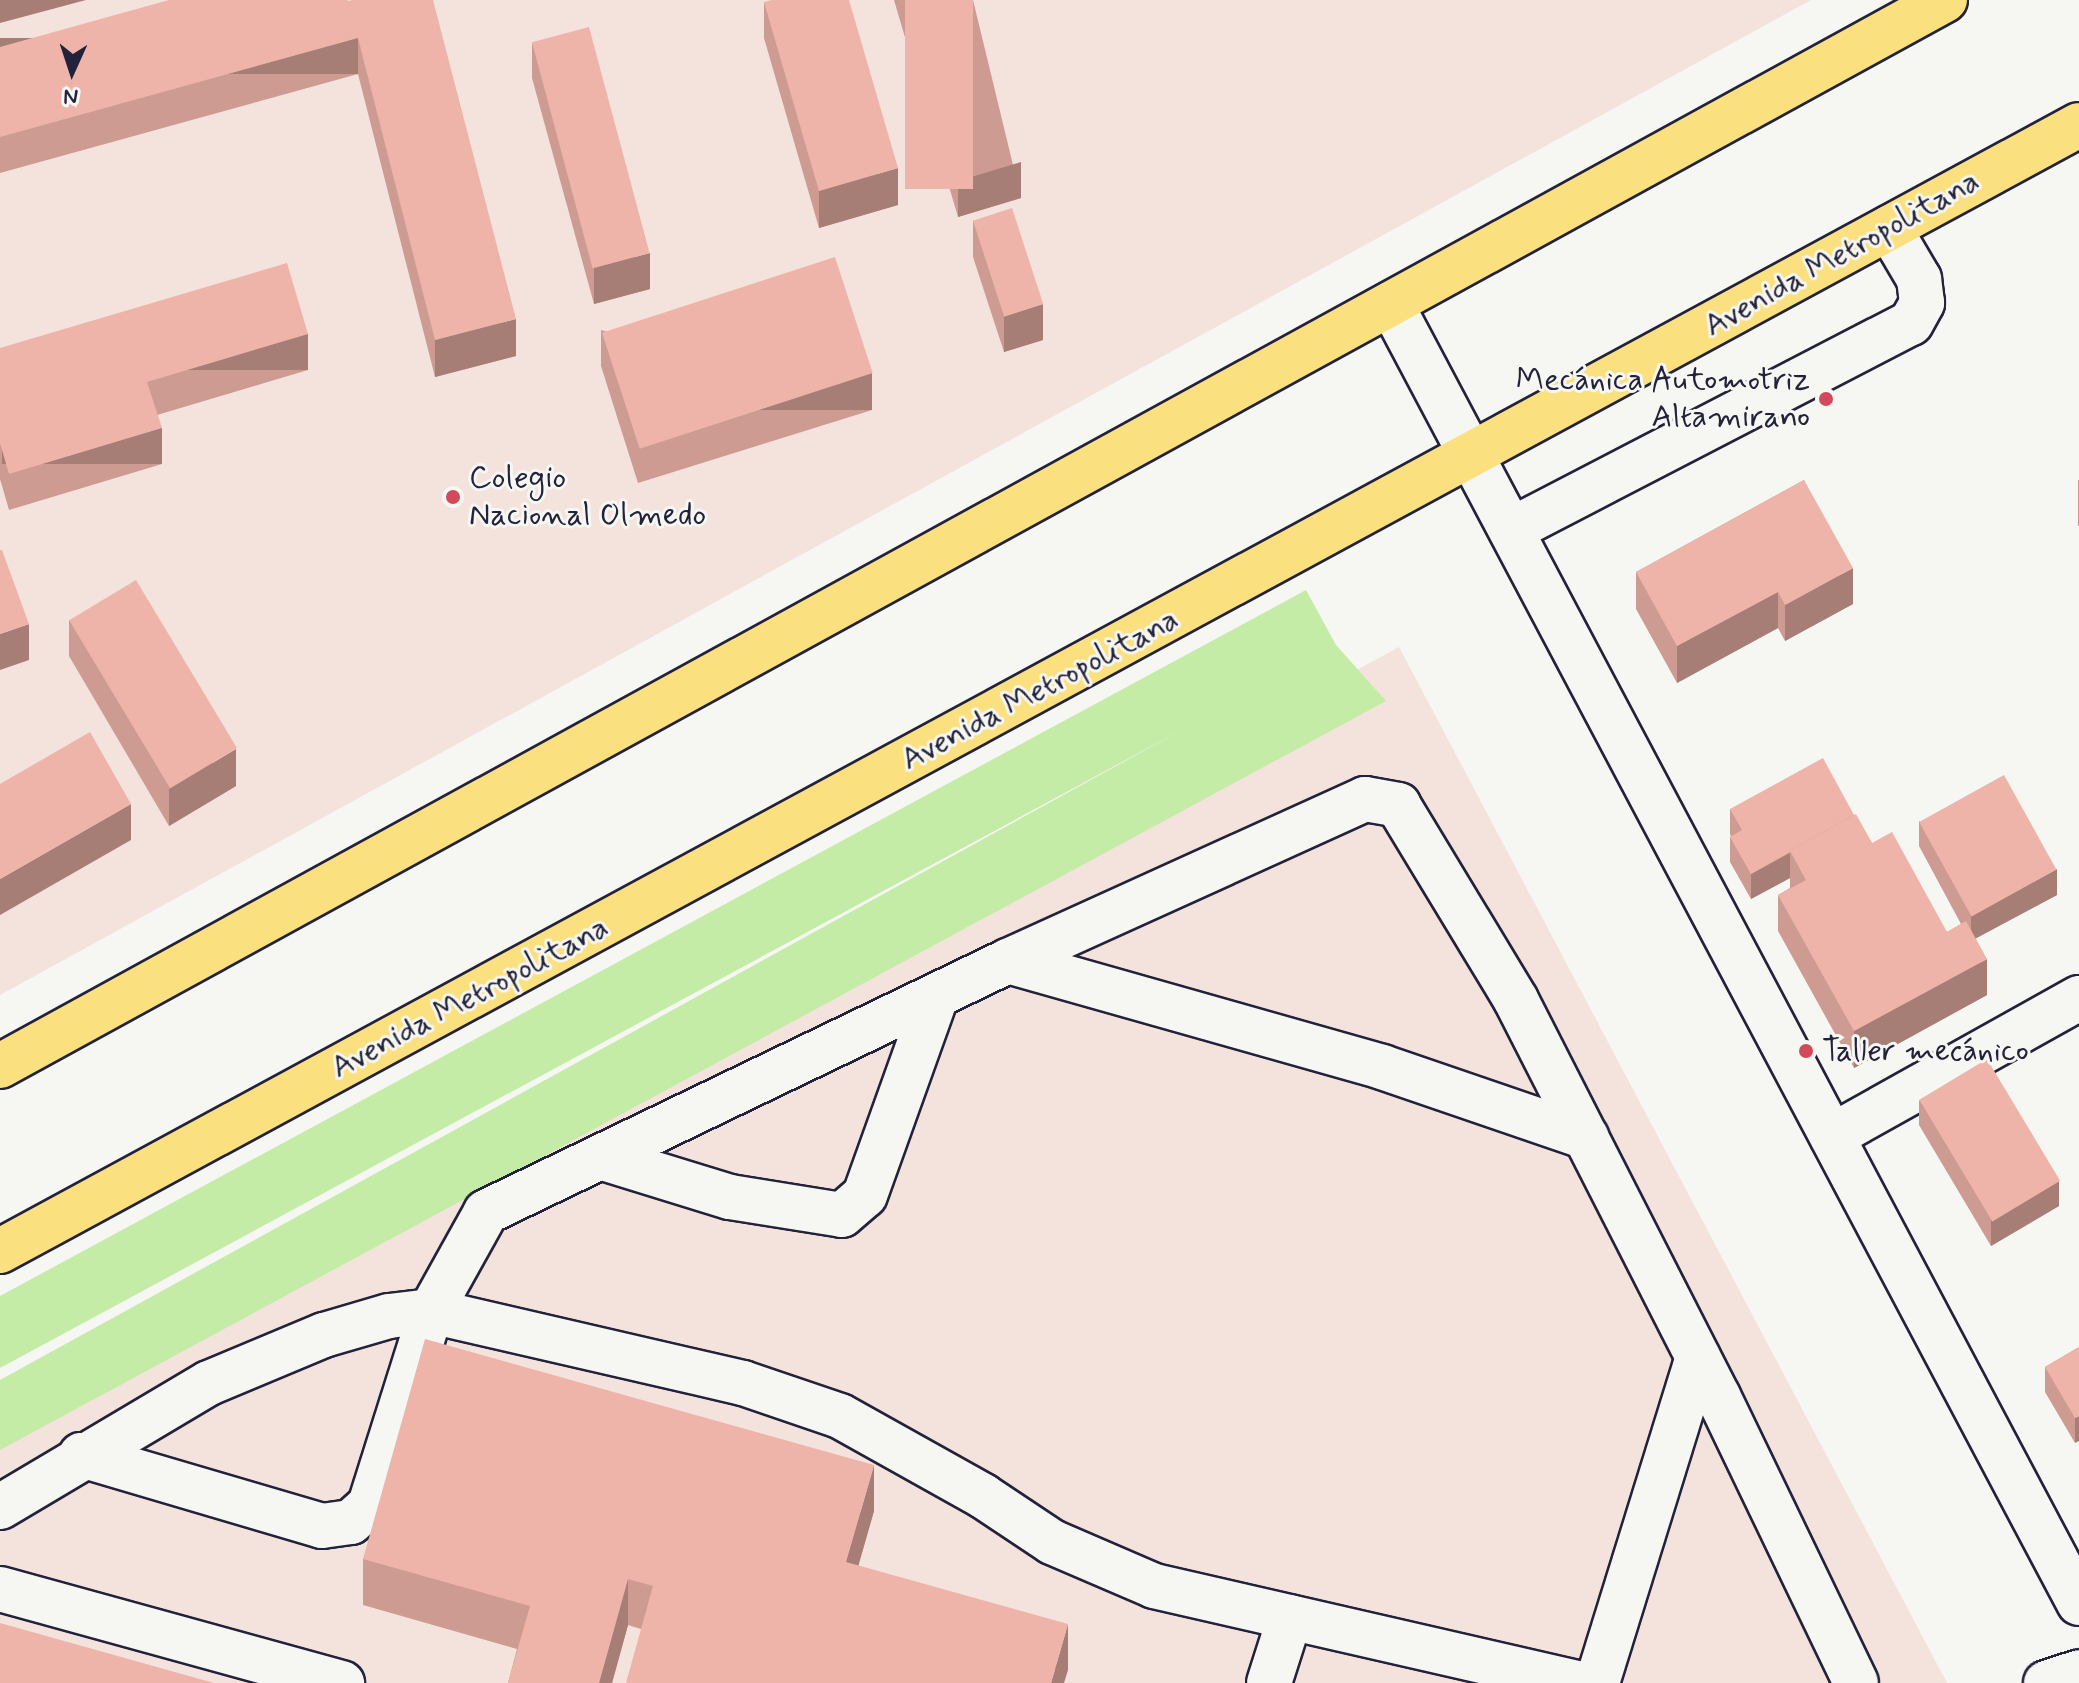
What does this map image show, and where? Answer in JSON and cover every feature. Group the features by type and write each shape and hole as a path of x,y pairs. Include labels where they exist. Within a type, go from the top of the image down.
{"highway":[{"path":"0,1066 1945,0"},
{"name":"Avenida Metropolitana","path":"0,1251 1889,228 2074,136"}],"street":[{"path":"1511,530 1911,323 1922,303 1919,279 1889,228"},
{"path":"1391,304 2079,1603"},
{"path":"81,1455 322,1526 351,1522 370,1505 431,1311 486,1212 935,999 1008,961 1365,799 1398,805 1516,1000 1698,1357 1856,1683"},
{"path":"1008,961 1382,1067 1586,1137"},
{"path":"1832,1136 2079,998"},
{"path":"603,1158 730,1197 842,1215 865,1195 935,999"},
{"path":"0,1507 81,1455 209,1383 324,1335 389,1316 431,1311 743,1383 840,1416 983,1496 1052,1542 1154,1586 1579,1683"},
{"path":"1597,1683 1698,1357"},
{"path":"0,1589 342,1683"},
{"path":"1269,1683 1290,1617"},
{"path":"2046,1683 2079,1672"}],"shaded area":[{"name":"Colegio Nacional Olmedo","path":"0,0 1811,0 0,995"},
{"path":"1399,647 1947,1683 0,1683 0,1408"}],"green space":[{"path":"1306,590 1336,645 1386,701 0,1450 0,1380 1187,727 0,1368 0,1296"}],"building":[{"path":"169,0 433,0 516,319 435,340 358,38 0,137 0,47"},
{"path":"849,0 898,168 819,191 764,2"},
{"path":"905,0 973,0 973,189 905,189"},
{"path":"589,27 650,253 593,268 532,42"},
{"path":"1012,208 1043,304 1004,317 973,221"},
{"path":"835,257 873,373 640,449 602,333"},
{"path":"287,263 308,334 147,382 162,428 9,474 0,443 0,348"},
{"path":"1804,480 1853,568 1785,605 1778,592 1677,646 1636,572"},
{"path":"0,550 29,624 0,634"},
{"path":"136,580 237,748 170,788 69,620"},
{"path":"90,732 131,804 0,879 0,784"},
{"path":"1823,758 1854,815 1751,874 1730,837 1742,830 1730,809"},
{"path":"2004,775 2056,869 1972,916 1919,822"},
{"path":"1856,814 1872,843 1892,832 1947,932 1966,921 1987,959 1854,1031 1778,895 1806,880 1790,851"},
{"path":"1987,1059 2060,1181 1992,1221 1919,1100"},
{"path":"425,1339 874,1465 846,1562 1068,1624 1051,1683 626,1683 653,1586 628,1579 599,1683 508,1683 530,1606 363,1559"},
{"path":"2079,1347 2079,1416 2075,1418 2045,1367"},
{"path":"0,1623 214,1683 0,1683"}],"place":[{"name":"Mecánica Automotriz Altamirano","path":"1826,399"},
{"name":"Colegio Nacional Olmedo","path":"453,497"},
{"name":"Taller mecánico","path":"1806,1051"}]}
